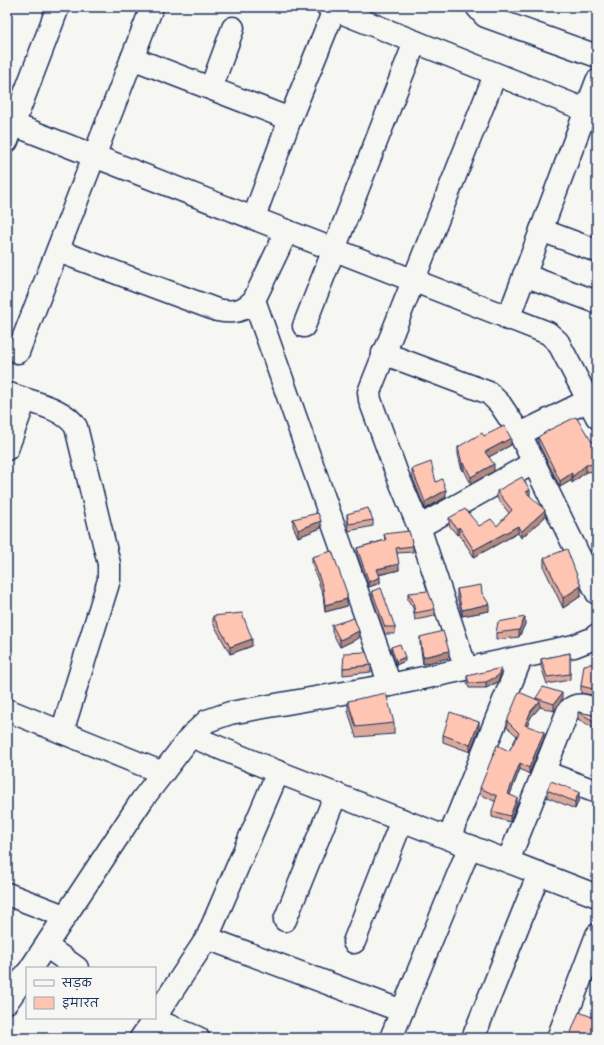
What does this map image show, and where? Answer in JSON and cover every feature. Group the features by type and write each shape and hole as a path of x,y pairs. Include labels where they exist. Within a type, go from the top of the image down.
{"street":[{"path":"58,7 9,129 93,155 548,333 556,339 594,404 520,434"},
{"path":"18,352 58,252 93,155 152,7"},
{"path":"477,7 485,16 597,56"},
{"path":"254,217 331,8 495,75 586,110"},
{"path":"211,88 233,28"},
{"path":"304,326 415,42"},
{"path":"132,58 290,119"},
{"path":"466,669 419,527 397,474 369,396 370,386 495,75"},
{"path":"508,318 597,80"},
{"path":"541,230 597,251"},
{"path":"58,252 217,310 231,313 247,308 254,300 287,231"},
{"path":"524,275 597,302"},
{"path":"254,300 390,685"},
{"path":"383,353 489,393 500,404 520,434 597,593"},
{"path":"7,449 16,397 65,414 71,419 76,427 109,564 109,580 62,732"},
{"path":"419,527 533,463"},
{"path":"28,967 46,946 64,916 142,800 191,736 207,720 230,713 390,685 521,658 574,646 592,639 597,635"},
{"path":"449,838 521,658"},
{"path":"508,861 568,711 578,705 597,710"},
{"path":"7,710 163,773"},
{"path":"191,736 278,772 597,896"},
{"path":"156,1014 207,938 278,772"},
{"path":"544,772 597,792"},
{"path":"285,920 336,794"},
{"path":"354,942 402,820"},
{"path":"391,1038 470,846"},
{"path":"473,1038 539,873"},
{"path":"7,894 64,916"},
{"path":"207,938 402,1011"},
{"path":"558,1038 596,941"},
{"path":"46,946 76,967"},
{"path":"7,1002 21,976"},
{"path":"141,1038 152,1019"},
{"path":"155,1019 198,1038"}],"building":[{"path":"576,417 592,442 597,438 597,464 586,465 572,477 572,473 560,481 538,437"},
{"path":"504,426 511,438 485,452 494,464 471,477 464,463 462,464 458,447 482,433 484,436"},
{"path":"431,462 436,482 442,479 446,490 425,502 412,469"},
{"path":"522,477 530,490 526,492 545,510 521,532 518,526 474,550 459,527 457,529 449,518 465,509 479,526 491,519 497,526 512,510 497,491"},
{"path":"368,508 373,520 349,524 347,514"},
{"path":"318,513 321,521 298,530 293,519"},
{"path":"409,531 413,546 396,548 399,564 377,569 380,577 369,582 357,548 386,540 384,534"},
{"path":"597,541 597,557 591,544"},
{"path":"567,549 581,586 563,598 544,558"},
{"path":"332,551 347,593 347,599 325,605 323,588 312,557"},
{"path":"481,585 482,593 489,604 462,610 457,589"},
{"path":"381,588 395,627 385,627 372,591"},
{"path":"428,591 435,609 415,613 413,601 408,593"},
{"path":"242,613 252,639 230,647 213,616"},
{"path":"525,617 519,630 496,633 498,622"},
{"path":"354,618 359,631 340,640 332,625"},
{"path":"443,631 449,651 423,657 420,637"},
{"path":"400,644 405,657 396,661 391,647"},
{"path":"366,652 371,665 343,668 344,653"},
{"path":"570,653 570,674 547,677 541,659"},
{"path":"597,663 597,691 581,686 584,665"},
{"path":"501,668 498,676 486,682 469,683 467,676"},
{"path":"543,687 562,693 554,704 536,698"},
{"path":"519,692 540,701 531,711 525,725 544,732 529,768 520,763 508,794 517,798 510,816 492,811 497,796 480,788 497,745 509,751 519,733 507,721"},
{"path":"386,693 394,723 356,727 348,701"},
{"path":"450,712 479,722 470,745 443,735"},
{"path":"578,712 597,715 597,723"},
{"path":"551,781 579,792 575,802 547,790"},
{"path":"579,1012 597,1019 597,1038 579,1038 570,1035"}]}
